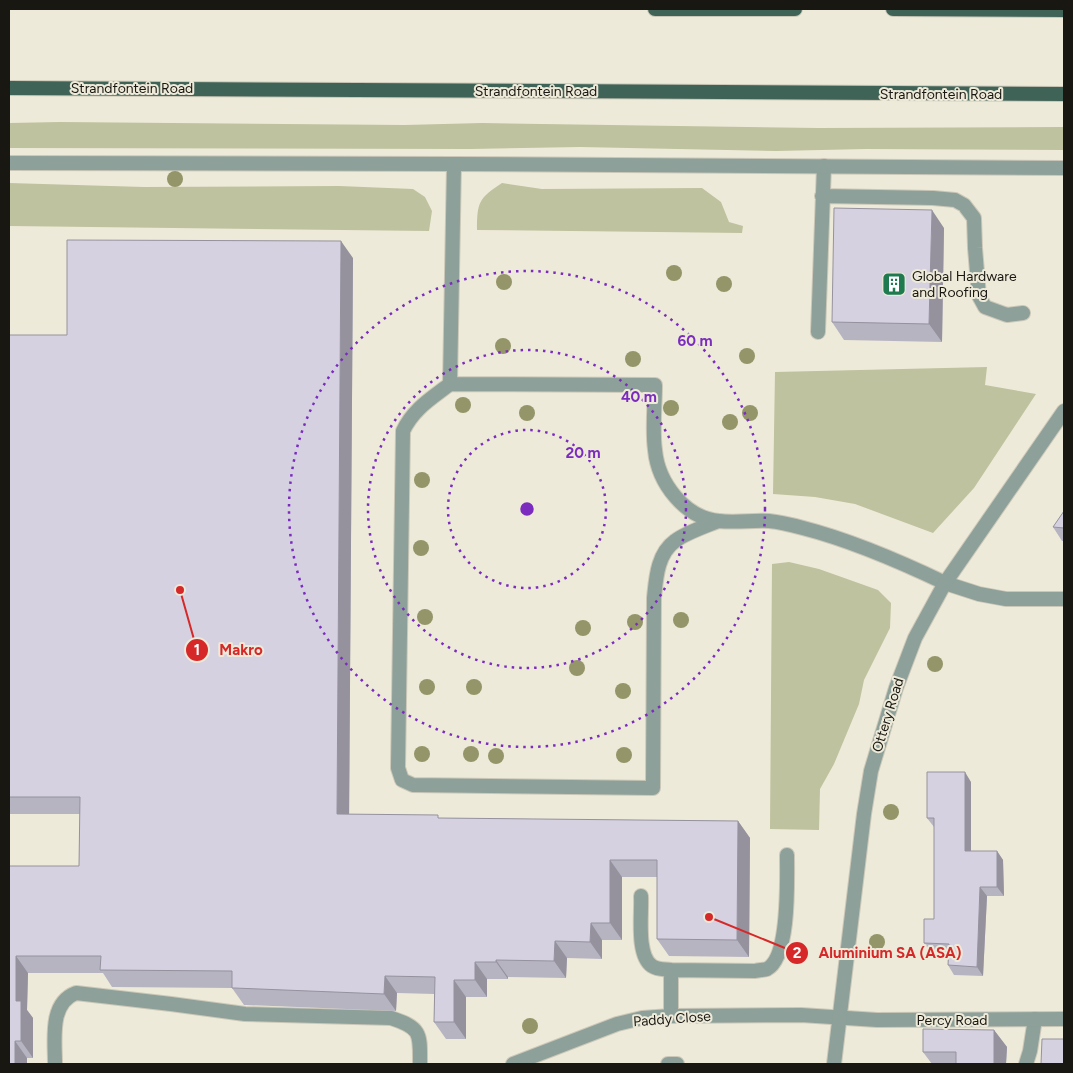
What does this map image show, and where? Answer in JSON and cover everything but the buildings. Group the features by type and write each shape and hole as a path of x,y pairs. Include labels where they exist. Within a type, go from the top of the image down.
{"main road":[{"path":"655,9 795,9"},
{"path":"893,9 1064,10"},
{"name":"Strandfontein Road","path":"9,88 1064,94"}],"street":[{"path":"9,163 1064,168"},
{"path":"450,384 454,164"},
{"path":"818,332 824,166"},
{"path":"822,196 933,198 955,200 964,205 974,218 979,296 985,307 1007,315 1023,313"},
{"path":"718,521 675,541 664,554 656,575 654,598 653,788 413,785 402,780 398,768 403,431 409,418 450,384 655,385 654,451 660,470 667,485 679,501 697,514 718,521 770,521 803,528 843,540 945,583 978,594 1006,599 1064,599"},
{"name":"Ottery Road","path":"834,1064 864,814 872,771 896,688 915,638 945,583 1064,411"},
{"path":"642,896 642,947 645,958 650,965 658,969 671,970 756,971 768,968 776,959 785,934 787,856"},
{"path":"671,970 671,1016"},
{"path":"55,1064 56,1020 59,1006 66,997 76,993 245,1014 391,1018 404,1022 414,1028 420,1037 420,1064"},
{"name":"Paddy Close","path":"513,1064 618,1024 642,1018 801,1015 840,1017"},
{"name":"Percy Road","path":"840,1017 877,1020 1064,1019"},
{"path":"1026,1064 1035,1019"},
{"path":"668,1064 677,1064"}],"green space":[{"path":"9,123 405,125 482,123 819,128 1064,127 1064,150 866,149 776,151 580,147 470,149 9,148"},
{"path":"9,183 144,187 339,186 413,189 425,197 432,211 429,231 9,226"},
{"path":"502,183 542,189 702,188 721,202 729,222 743,226 742,233 477,230 481,202 488,193"},
{"path":"987,367 985,385 1036,394 974,488 933,533 855,504 815,497 773,494 775,372"},
{"path":"789,562 819,569 878,590 891,603 890,628 864,680 859,704 834,764 820,789 819,830 770,829 772,564"}],"place":[{"name":"Global Hardware and Roofing","path":"894,284"},
{"name":"Makro","path":"180,590"},
{"name":"Aluminium SA (ASA)","path":"709,917"}]}
